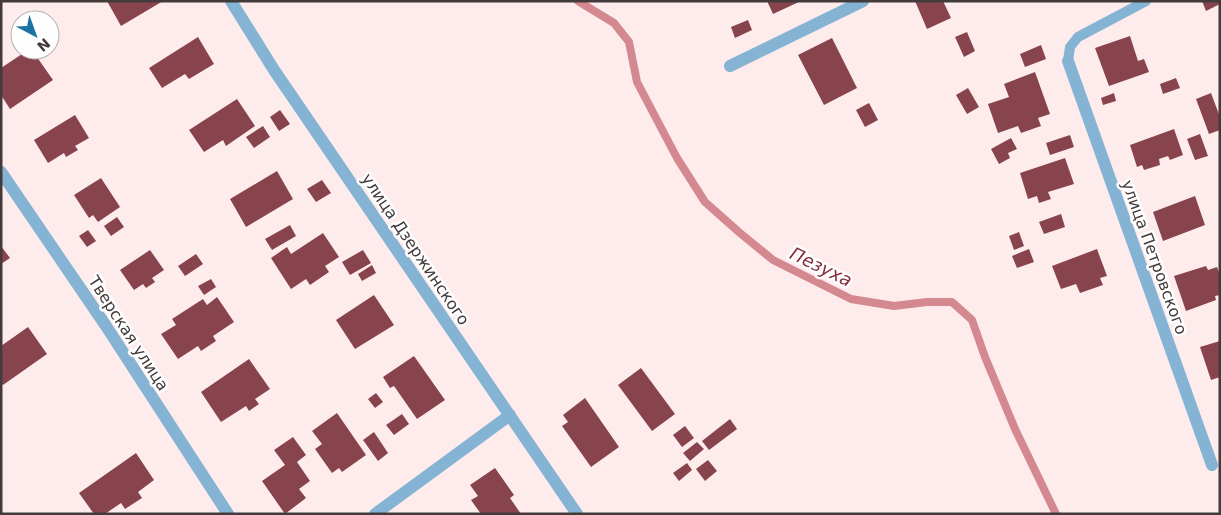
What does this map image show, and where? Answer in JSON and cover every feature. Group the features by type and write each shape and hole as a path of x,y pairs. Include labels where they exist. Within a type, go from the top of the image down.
{"street":[{"name":"улица Дзержинского","path":"231,1 274,70 577,514"},
{"path":"730,66 863,1"},
{"name":"улица Петровского","path":"1068,61 1212,465"},
{"name":"Тверская улица","path":"1,172 101,318 228,514"},
{"path":"375,514 510,415"}],"lane":[{"path":"1068,61 1070,47 1078,37 1146,1"}],"building":[{"path":"107,1 163,1 121,26"},
{"path":"767,1 801,1 773,14"},
{"path":"915,1 943,1 951,18 927,29"},
{"path":"1202,1 1220,1 1220,4 1206,11"},
{"path":"748,20 752,30 735,38 731,27"},
{"path":"967,32 975,51 964,57 955,37"},
{"path":"1130,36 1138,61 1144,59 1149,72 1109,86 1095,48"},
{"path":"198,37 214,64 189,79 185,74 162,88 149,68"},
{"path":"832,38 857,88 824,105 798,55"},
{"path":"1041,45 1046,59 1025,67 1020,54"},
{"path":"13,60 39,60 53,80 10,109 1,95 1,68"},
{"path":"1035,72 1050,114 1038,118 1041,126 1021,133 1018,126 998,133 988,104 1009,97 1004,84"},
{"path":"1176,78 1180,88 1163,94 1160,84"},
{"path":"968,88 979,107 967,114 956,95"},
{"path":"1114,93 1116,101 1103,105 1101,98"},
{"path":"1211,93 1220,117 1220,130 1209,134 1196,99"},
{"path":"237,99 255,126 226,146 223,140 204,152 189,130"},
{"path":"869,103 878,120 865,127 856,110"},
{"path":"280,110 290,124 279,131 270,117"},
{"path":"75,115 89,138 75,146 78,150 66,157 64,153 48,163 34,140"},
{"path":"263,126 270,137 254,148 246,137"},
{"path":"1174,129 1183,155 1170,160 1168,156 1159,159 1160,165 1144,170 1142,165 1137,167 1130,145"},
{"path":"1200,134 1208,156 1195,160 1187,139"},
{"path":"1070,135 1074,147 1050,155 1046,143"},
{"path":"1011,138 1017,149 1008,153 1010,158 999,164 991,149"},
{"path":"1065,158 1074,184 1048,192 1051,199 1039,203 1037,196 1028,199 1020,173"},
{"path":"277,171 293,199 246,227 230,199"},
{"path":"101,178 120,207 98,222 93,215 89,218 74,195"},
{"path":"322,180 331,193 316,202 307,189"},
{"path":"1195,196 1205,225 1163,241 1153,212"},
{"path":"1061,214 1065,227 1044,234 1039,222"},
{"path":"117,217 124,227 111,236 104,226"},
{"path":"290,225 296,236 272,250 265,239"},
{"path":"88,230 96,241 87,247 79,236"},
{"path":"1019,232 1024,246 1014,250 1009,236"},
{"path":"323,233 339,257 325,266 329,272 310,285 306,279 291,289 271,258 287,247 291,254"},
{"path":"1,246 10,258 1,264"},
{"path":"1029,249 1034,262 1017,268 1012,256"},
{"path":"1097,249 1107,276 1100,278 1103,285 1080,293 1076,284 1061,289 1052,266"},
{"path":"150,250 164,270 152,278 155,282 146,288 143,284 134,290 120,270"},
{"path":"363,250 371,263 350,275 342,262"},
{"path":"196,254 203,264 185,276 178,266"},
{"path":"372,265 376,273 362,281 358,274"},
{"path":"1206,266 1208,270 1217,267 1220,275 1220,295 1215,296 1216,300 1186,311 1174,276"},
{"path":"211,279 216,287 204,295 198,286"},
{"path":"374,295 394,325 355,349 336,320"},
{"path":"217,297 234,322 213,336 216,341 201,351 198,346 178,359 161,334 176,325 172,319 203,299 207,305"},
{"path":"28,327 47,354 3,385 1,382 1,346"},
{"path":"1220,341 1220,377 1211,380 1200,347"},
{"path":"414,356 445,400 417,419 394,386 390,388 383,377"},
{"path":"249,359 270,389 255,399 259,404 249,411 246,406 221,422 201,392"},
{"path":"641,368 675,414 652,431 618,385"},
{"path":"376,393 383,402 375,408 368,399"},
{"path":"585,398 619,447 591,467 562,426 568,422 563,415"},
{"path":"337,413 366,455 342,472 339,468 332,473 315,449 322,444 312,431"},
{"path":"402,414 409,424 394,435 386,425"},
{"path":"730,419 737,429 709,450 702,441"},
{"path":"685,426 694,438 682,447 673,435"},
{"path":"374,432 388,453 378,461 363,440"},
{"path":"293,437 306,455 297,462 310,481 299,489 306,498 285,514 262,481 285,465 274,450"},
{"path":"697,442 704,449 690,461 683,453"},
{"path":"136,453 154,480 138,492 142,498 125,509 121,503 105,514 94,514 79,493"},
{"path":"708,460 717,471 705,481 696,469"},
{"path":"687,463 692,470 679,481 673,473"},
{"path":"495,468 514,495 510,498 521,514 481,514 471,500 478,496 470,485"}],"waterway":[{"name":"Пезуха","path":"578,1 614,23 629,42 637,82 677,158 705,202 773,260 851,299 894,306 927,302 952,302 972,320 1015,429 1056,514"}]}
